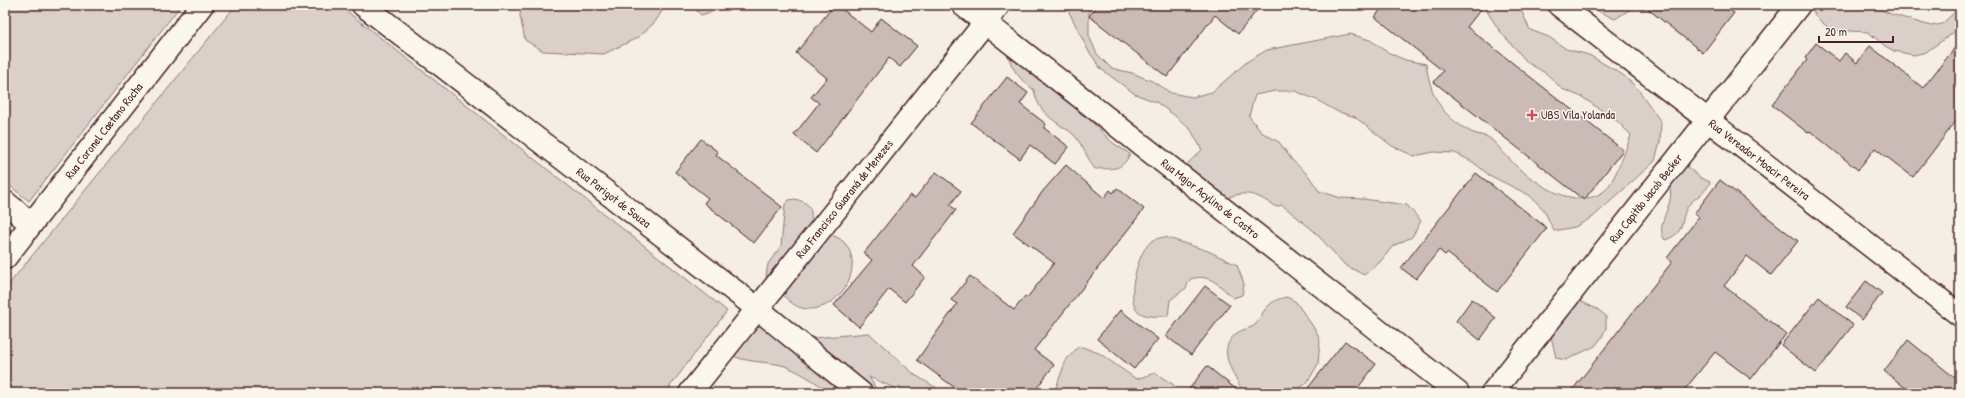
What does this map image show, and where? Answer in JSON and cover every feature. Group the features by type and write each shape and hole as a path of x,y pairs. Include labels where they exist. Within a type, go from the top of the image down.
{"street":[{"name":"Rua Coronel Caetano Rocha","path":"5,258 202,5"},
{"name":"Rua Parigot de Souza","path":"363,5 758,309 861,393"},
{"name":"Rua Major Acylino de Castro","path":"963,5 1458,393"},
{"name":"Rua Francisco Guaraná de Menezes","path":"690,393 999,5"},
{"name":"Rua Vereador Moacir Pereira","path":"1559,5 1960,315"},
{"name":"Rua Capitão Jacob Becker","path":"1492,393 1799,5"},
{"path":"5,202 31,224"}],"shaded area":[{"path":"5,5 181,5 29,201 5,182"},
{"path":"236,5 339,5 727,311 665,393 5,393 5,289"},
{"path":"521,5 666,5 655,22 639,37 604,54 543,51 525,40 520,16"},
{"path":"691,5 721,5 721,9 701,15"},
{"path":"1062,5 1089,5 1089,36 1097,54 1111,68 1132,73 1152,81 1171,93 1192,97 1212,92 1248,61 1267,50 1350,34 1370,40 1387,52 1405,60 1426,64 1434,95 1444,111 1460,126 1471,132 1491,139 1516,166 1525,173 1545,187 1557,193 1569,197 1592,197 1603,192 1611,182 1631,135 1616,120 1582,97 1562,89 1547,74 1528,63 1499,30 1483,5 1524,5 1522,12 1530,30 1549,37 1566,49 1589,55 1623,75 1638,89 1661,122 1660,142 1655,161 1593,217 1575,227 1554,231 1544,210 1529,195 1489,175 1473,162 1455,153 1434,152 1414,156 1392,146 1355,117 1336,111 1317,100 1295,91 1275,91 1255,95 1249,116 1261,132 1279,142 1292,160 1308,175 1319,191 1341,198 1363,199 1407,205 1421,221 1412,237 1393,246 1380,262 1364,275 1345,265 1314,231 1282,205 1276,207 1261,198 1249,194 1237,195 1221,200 1189,179 1186,165 1202,150 1191,130 1156,102 1135,94 1101,69 1088,50 1069,12"},
{"path":"1590,5 1633,5 1634,7 1615,19 1596,10"},
{"path":"1812,5 1869,5 1891,14 1931,26 1942,24 1960,7 1960,28 1926,52 1914,55 1894,51 1885,46 1868,32 1831,30 1815,16"},
{"path":"1014,52 1081,114 1089,119 1113,143 1130,154 1127,160 1116,168 1095,169 1074,135 1044,112 1037,100 1034,90 1021,79 1012,66 1008,55"},
{"path":"1682,163 1701,178 1710,182 1706,189 1688,206 1685,211 1680,230 1677,234 1665,240 1662,234 1662,227 1670,200 1671,193 1669,186"},
{"path":"795,199 808,205 813,223 821,230 844,242 852,257 852,269 849,280 843,290 835,299 825,306 814,309 802,308 793,304 772,284 766,276 768,264 781,246 785,204 789,200"},
{"path":"1165,237 1208,251 1237,265 1244,284 1242,295 1233,298 1214,281 1209,279 1190,279 1186,288 1170,300 1168,316 1149,316 1139,312 1133,299 1136,269 1147,246 1153,240"},
{"path":"1287,297 1296,302 1316,331 1320,341 1318,364 1307,383 1292,393 1243,393 1228,362 1227,347 1230,340 1237,333 1256,324 1271,303 1278,299"},
{"path":"1575,299 1597,309 1606,316 1606,328 1602,337 1595,346 1566,360 1556,358 1551,336 1546,327"},
{"path":"764,323 791,340 869,333 915,375 945,393 906,393 869,377 875,387 874,393 825,393 824,388 800,373 785,366 742,359 730,354 748,325"},
{"path":"1079,346 1099,353 1136,379 1155,373 1174,385 1170,393 1113,393 1104,389 1096,393 1054,393 1066,360"}],"building":[{"path":"834,5 837,5 871,32 881,18 917,46 900,67 889,58 816,153 794,135 819,103 811,97 827,78 796,53"},
{"path":"1098,5 1261,5 1238,34 1215,15 1167,77 1089,16"},
{"path":"1384,5 1484,5 1467,27 1623,150 1584,200 1434,82 1443,71 1375,17"},
{"path":"1643,5 1723,5 1734,13 1703,53"},
{"path":"1960,41 1960,116 1913,177 1875,148 1858,170 1810,131 1808,133 1772,105 1807,60 1805,58 1816,43 1839,61 1845,53 1857,63 1870,46 1923,88"},
{"path":"1007,77 1028,93 1020,104 1046,124 1044,128 1069,147 1055,164 1030,145 1020,159 971,123"},
{"path":"701,139 718,152 716,155 782,207 754,243 704,203 708,198 675,172"},
{"path":"1066,165 1104,198 1110,190 1113,193 1117,188 1144,209 1034,350 1054,365 1033,393 962,393 917,360 957,304 951,300 970,276 1014,310 1025,296 1027,298 1054,263 1013,233 1043,191"},
{"path":"936,172 961,191 950,205 956,210 913,266 925,277 905,302 889,289 859,327 834,305 872,260 864,253 910,195 915,198"},
{"path":"1476,173 1547,228 1497,292 1447,253 1445,255 1439,250 1416,279 1401,268"},
{"path":"1720,180 1798,241 1771,275 1747,256 1724,286 1786,334 1751,379 1715,352 1682,393 1570,393 1672,262 1667,258 1699,217 1694,214"},
{"path":"1866,281 1882,293 1862,320 1846,307"},
{"path":"1205,286 1230,305 1191,355 1166,336"},
{"path":"1819,297 1853,325 1816,373 1781,345"},
{"path":"1472,299 1496,318 1480,340 1456,321"},
{"path":"1120,310 1158,339 1134,369 1097,339"},
{"path":"1908,340 1960,382 1960,393 1912,393 1884,371"},
{"path":"1345,341 1376,364 1354,393 1304,393"},
{"path":"1207,366 1241,393 1186,393"}],"place":[{"name":"UBS Vila Yolanda","path":"1532,115"}]}
